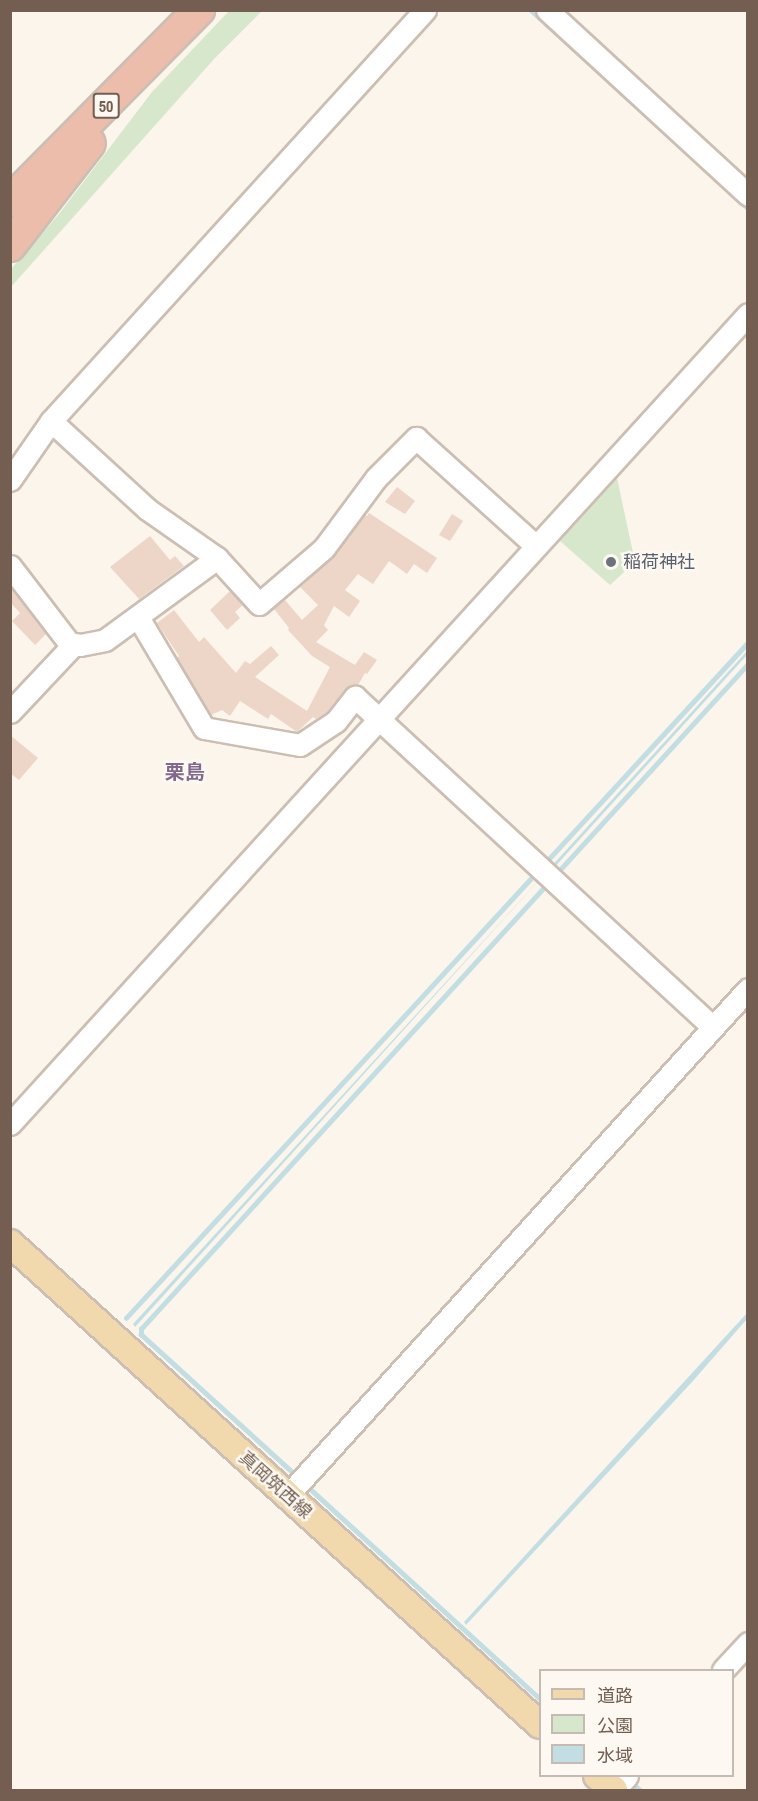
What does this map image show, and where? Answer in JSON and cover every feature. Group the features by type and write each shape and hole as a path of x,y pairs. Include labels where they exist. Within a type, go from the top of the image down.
{"highway":[{"name":"50","path":"10,201 199,10"},
{"path":"10,246 150,61"}],"main road":[{"name":"真岡筑西線","path":"10,1244 539,1724"},
{"path":"598,1777 614,1791"}],"street":[{"path":"10,480 51,421 425,10"},
{"path":"547,10 747,195"},
{"path":"10,1124 249,865 377,720 747,314"},
{"path":"51,421 147,509 217,558 259,604 324,548 376,478 416,438 536,546"},
{"path":"10,566 69,643 74,644 105,640 217,558"},
{"path":"138,617 204,728 300,745 336,721 355,697 377,720 713,1027"},
{"path":"10,712 74,644"},
{"path":"287,1496 747,989"},
{"path":"725,1669 747,1643"},
{"path":"614,1791 626,1777"}],"green space":[{"path":"230,10 262,11 215,58 11,287 11,269 59,214 152,92"},
{"path":"617,478 635,562 610,585 560,541"}],"water":[{"path":"528,11 533,11 747,207 747,211"},
{"path":"747,651 747,655 551,871 549,869"},
{"path":"541,878 135,1327 133,1324"},
{"path":"747,1313 747,1319 692,1382 466,1625 464,1622"}],"building":[{"path":"397,487 415,501 405,514 385,502"},
{"path":"369,513 437,558 427,573 414,564 407,574 389,561 373,584 358,574 345,590 360,601 349,617 334,606 324,625 328,630 316,642 355,665 364,652 377,660 367,674 365,673 358,685 345,689 327,712 316,719 313,717 297,732 271,714 268,719 240,701 230,716 222,710 211,715 177,658 179,656 157,623 174,610 199,642 204,637 236,673 245,661 250,664 271,646 279,655 255,677 307,711 330,667 312,656 288,630 289,628 274,609 285,600 302,620 318,605 299,586 333,557 364,515 367,516"},
{"path":"452,514 463,521 450,541 439,535"},
{"path":"150,536 170,560 175,556 184,566 139,599 110,567"},
{"path":"11,589 46,634 35,645 12,621 20,613 10,602"},
{"path":"230,591 243,605 235,612 240,618 227,630 210,610"},
{"path":"10,735 38,758 19,780 10,773"}],"waterway":[{"path":"546,862 748,642"},
{"path":"557,873 748,664"},
{"path":"126,1318 535,874"},
{"path":"294,1474 141,1335 141,1329 547,884"},
{"path":"306,1485 539,1698"},
{"path":"632,1783 640,1790"}],"place":[{"name":"稲荷神社","path":"611,562"}],"district":[{"name":"栗島","path":"185,771"}]}
